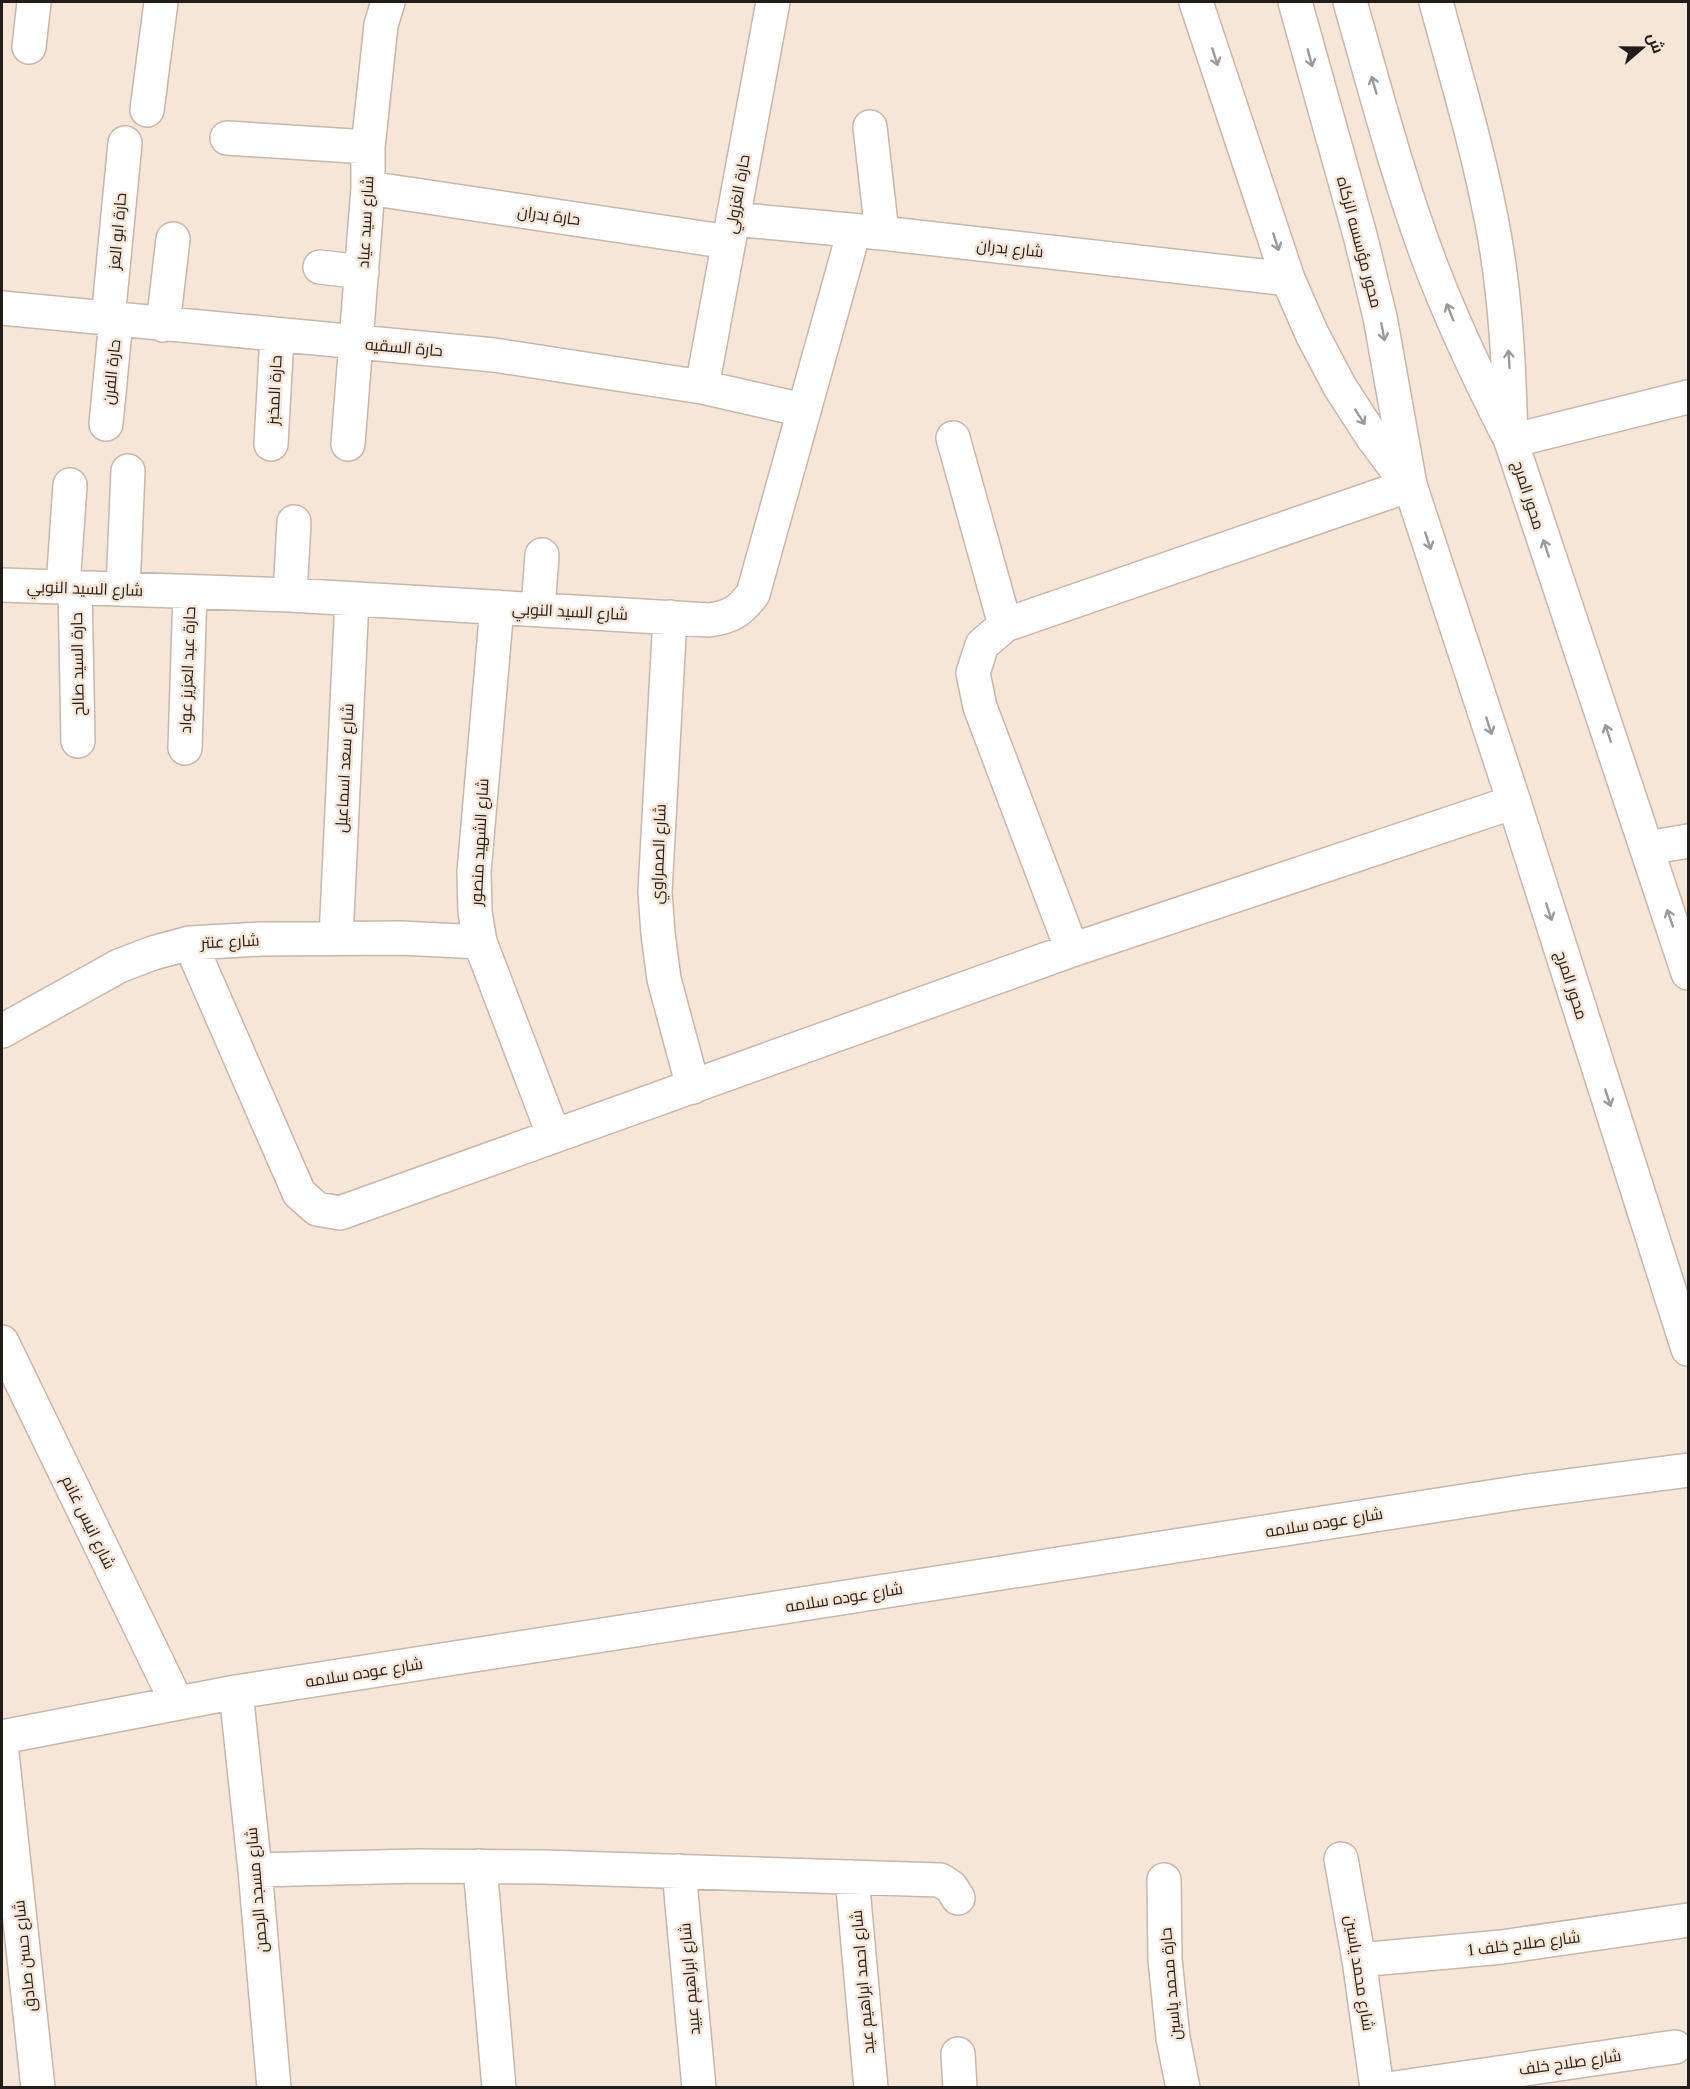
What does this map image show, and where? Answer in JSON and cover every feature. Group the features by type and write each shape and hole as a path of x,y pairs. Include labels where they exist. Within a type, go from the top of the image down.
{"street":[{"path":"29,47 34,2"},
{"path":"147,110 161,2"},
{"name":"شارع سيد عياد","path":"348,444 368,188 368,147 381,26 388,2"},
{"name":"حارة الغزولي","path":"702,387 773,2"},
{"path":"1072,950 980,707 973,673 982,645 1005,625 1410,486 1373,438 1340,387 1312,334 1288,279 1196,2"},
{"name":"محور مؤسسه الزكاه","path":"1295,2 1380,317 1410,486"},
{"path":"1350,2 1390,141 1430,264 1481,382 1510,441 1689,396"},
{"name":"محور المرج","path":"1436,2 1492,219 1503,292 1509,366 1510,441 1689,973"},
{"path":"868,232 870,127"},
{"path":"227,138 368,147"},
{"name":"حارة ابو العز","path":"112,320 125,143"},
{"name":"حارة بدران","path":"368,188 731,230"},
{"name":"شارع بدران","path":"731,230 868,232 1288,279"},
{"name":"شارع السيد النوبي","path":"2,585 290,595 709,620 727,618 742,608 753,594 803,410 868,232"},
{"path":"163,325 172,239"},
{"path":"320,267 362,272"},
{"name":"حارة السقيه","path":"2,309 548,362 702,387 803,410"},
{"name":"حارة الفرن","path":"106,424 112,320"},
{"name":"حارة المخبز","path":"271,444 277,335"},
{"path":"953,438 1005,625"},
{"path":"123,589 128,471"},
{"name":"حارة السيد صالح","path":"70,484 69,587 78,741"},
{"name":"محور المرج","path":"1410,486 1689,1349"},
{"path":"290,595 294,522"},
{"path":"538,609 542,555"},
{"name":"حارة عبد العزيز عواد","path":"184,748 190,592"},
{"name":"شارع سعد اسماعيل","path":"336,938 352,598"},
{"name":"شارع الشهيد منصور","path":"497,607 474,872 475,912 480,942 554,1136"},
{"name":"شارع الصمراوي","path":"670,617 655,892 664,979 693,1087"},
{"path":"190,943 299,1193 317,1209 340,1213 1072,950 1514,802"},
{"path":"1647,848 1689,841"},
{"name":"شارع عنتر","path":"2,1031 119,966 153,953 190,943 336,938 401,938 480,942"},
{"name":"شارع انيس غانم","path":"2,1342 177,1703"},
{"name":"شارع عوده سلامه","path":"2,1737 236,1692 1522,1492 1689,1470"},
{"name":"شارع مسجد الرحمن","path":"236,1692 255,1870 274,2088"},
{"name":"شارع حسن صادق","path":"2,1753 38,2088"},
{"name":"شارع محمد ياسين","path":"1341,1859 1359,1960 1377,2088"},
{"path":"255,1870 480,1866 940,1880 951,1887 958,1898"},
{"path":"480,1866 499,2088"},
{"name":"شارع ابراهيم عبيد","path":"679,1871 699,2088"},
{"name":"شارع احمد ابراهيم عيد","path":"852,1877 871,2088"},
{"name":"حارة محمد ياسين","path":"1164,1880 1165,1959 1173,2038 1183,2088"},
{"name":"شارع صلاح خلف 1","path":"1359,1960 1503,1947 1689,1920"},
{"name":"شارع صلاح خلف","path":"1395,2088 1674,2048"},
{"path":"958,2054 960,2088"}]}
